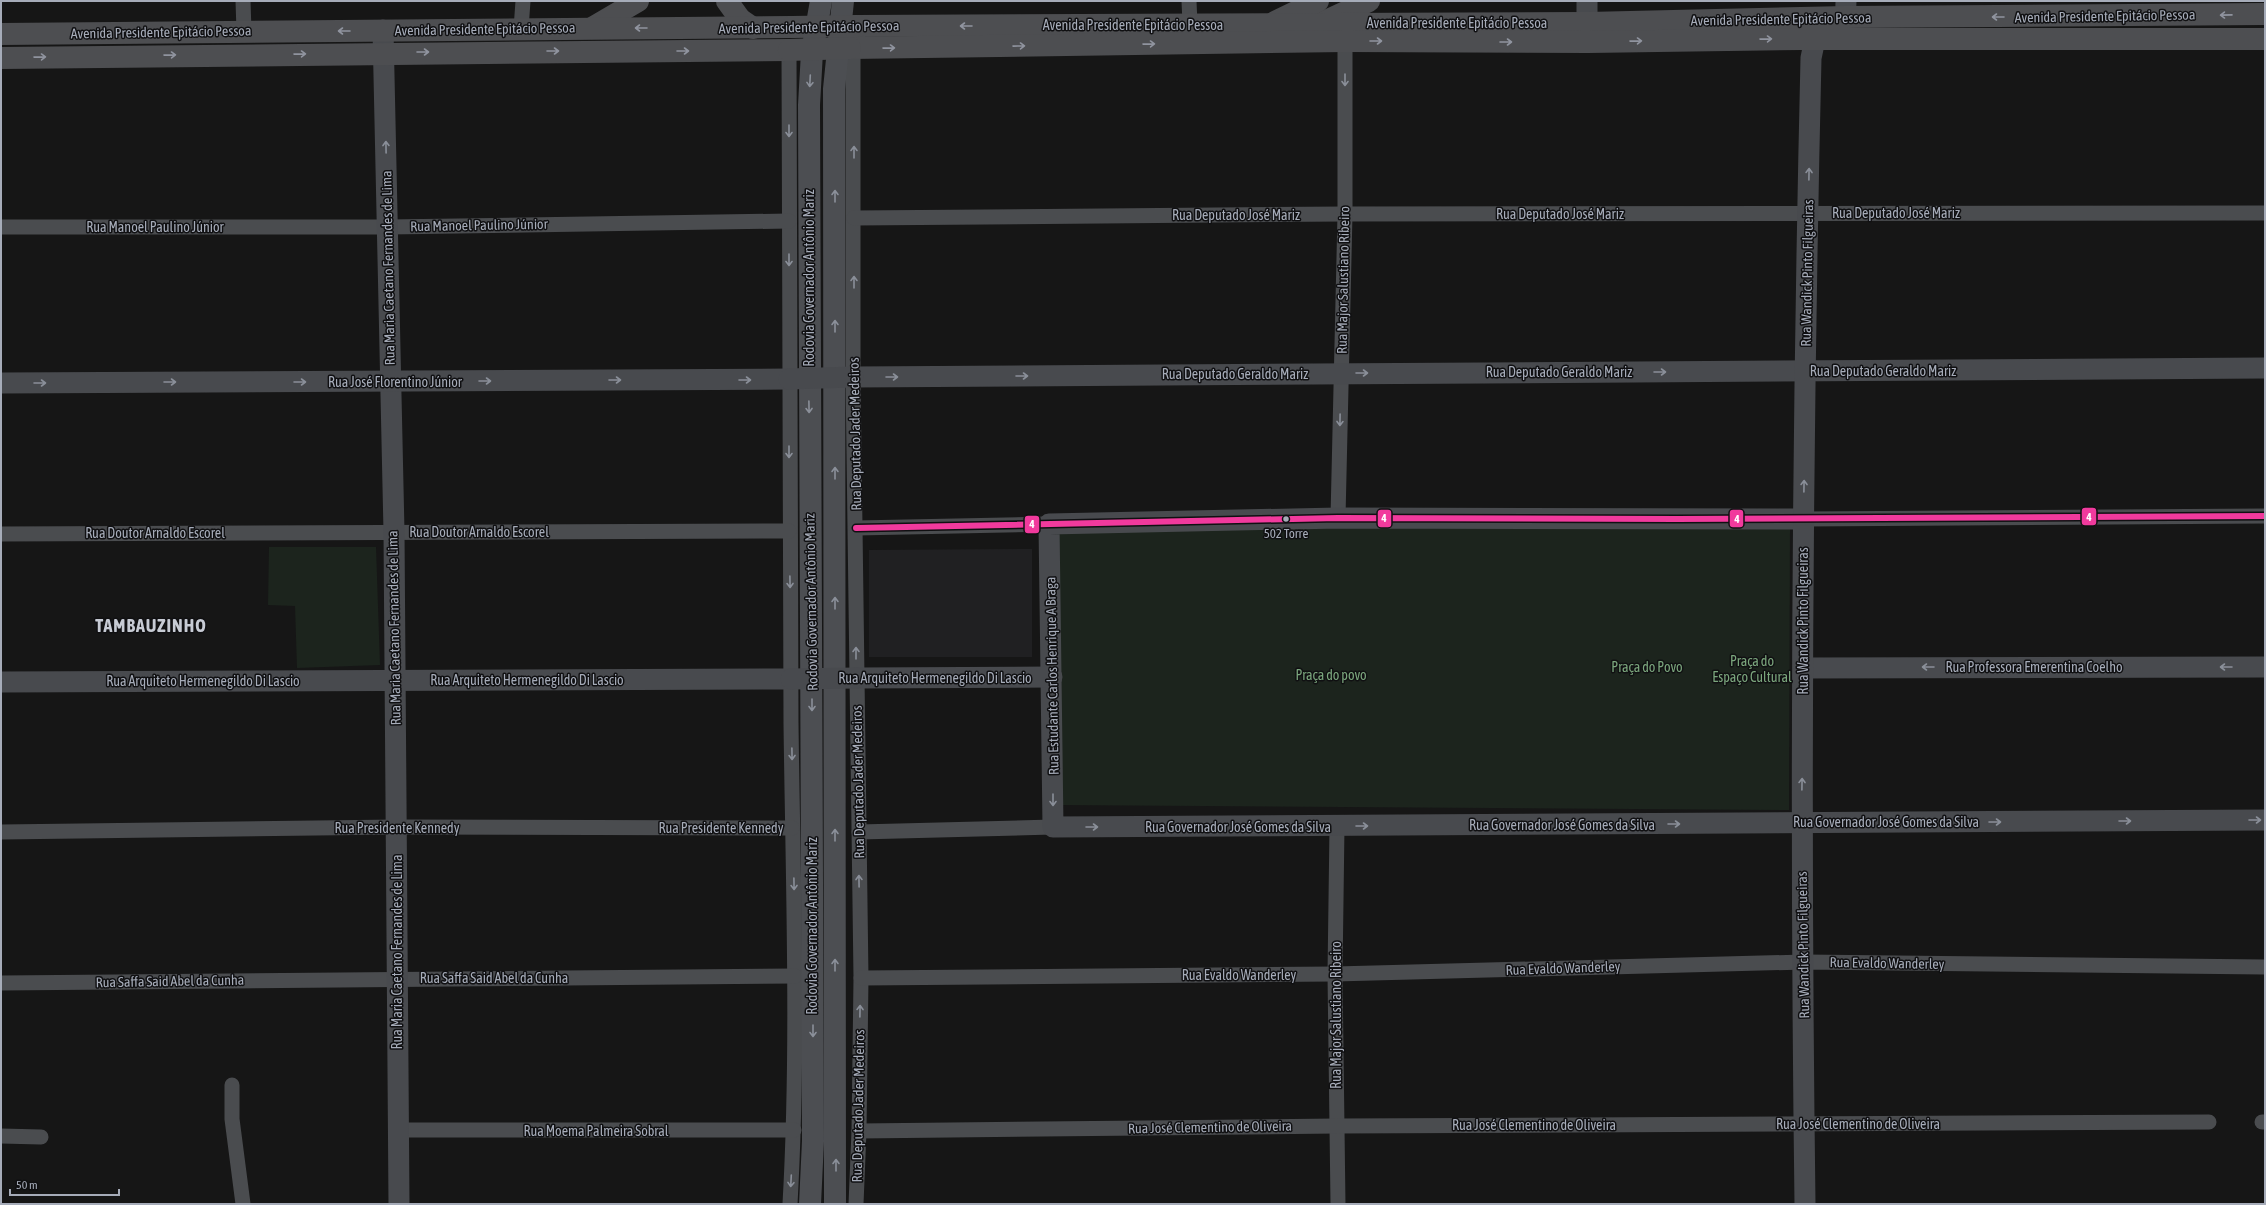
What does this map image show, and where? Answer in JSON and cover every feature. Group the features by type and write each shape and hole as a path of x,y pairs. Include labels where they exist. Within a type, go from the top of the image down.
{"highway":[{"name":"Rodovia Governador Antônio Mariz","path":"810,1204 813,1094 809,105 812,52 821,1"},
{"name":"Rodovia Governador Antônio Mariz","path":"835,1204 834,90 843,1"}],"main road":[{"path":"591,28 638,1"},
{"path":"727,1 740,18 753,28"},
{"path":"1271,24 1318,1"},
{"path":"1295,42 1320,24 1368,1"},
{"name":"Avenida Presidente Epitácio Pessoa","path":"1,58 789,50 1295,42 1588,42 1805,32 1846,9 2025,9 2265,14"},
{"name":"Avenida Presidente Epitácio Pessoa","path":"1,34 857,26 1587,23 1805,32 2265,40"}],"street":[{"path":"243,1 244,31"},
{"path":"521,29 523,1"},
{"path":"1189,1 1190,24"},
{"path":"1587,1 1587,23"},
{"name":"Rua Maria Caetano Fernandes de Lima","path":"383,30 394,532 399,1204"},
{"name":"Rua Wandick Pinto Filgueiras","path":"1805,32 1811,58 1804,519 1802,823 1806,1204"},
{"name":"Rua Major Salustiano Ribeiro","path":"1338,518 1345,214 1345,42"},
{"name":"Rua Deputado Jader Medeiros","path":"852,48 854,218 853,377 861,978 859,1131 856,1204"},
{"path":"789,50 789,531 795,976 794,1130 790,1204"},
{"name":"Rua Deputado José Mariz","path":"854,218 1345,214 2265,213"},
{"name":"Rua Manoel Paulino Júnior","path":"1,227 388,227 789,220"},
{"name":"Rua Deputado Geraldo Mariz","path":"789,379 853,377 2265,368"},
{"name":"Rua José Florentino Júnior","path":"1,383 789,379"},
{"path":"856,528 1338,518 1804,519 2265,516"},
{"name":"Rua Estudante Carlos Henrique A Braga","path":"1049,524 1053,827"},
{"name":"Rua Doutor Arnaldo Escorel","path":"1,534 789,531"},
{"name":"Rua Professora Emerentina Coelho","path":"1804,668 2265,667"},
{"name":"Rua Arquiteto Hermenegildo Di Lascio","path":"1,682 1052,677"},
{"name":"Rua Governador José Gomes da Silva","path":"858,832 1053,827 2265,820"},
{"name":"Rua Major Salustiano Ribeiro","path":"1337,826 1335,974 1338,1204"},
{"name":"Rua Presidente Kennedy","path":"1,832 397,827 792,828"},
{"name":"Rua Evaldo Wanderley","path":"861,978 1335,974 1804,962 2265,966"},
{"name":"Rua Saffa Said Abel da Cunha","path":"1,983 397,978 795,976"},
{"path":"232,1085 232,1119 243,1204"},
{"name":"Rua José Clementino de Oliveira","path":"859,1131 1337,1126 2209,1122"},
{"name":"Rua Moema Palmeira Sobral","path":"399,1130 794,1130"},
{"path":"1,1136 41,1137"}],"shaded area":[{"path":"1032,549 1032,657 869,657 869,550"}],"green space":[{"name":"Praça do Povo","path":"1790,525 1789,810 1057,805 1056,527"},
{"path":"269,547 376,547 380,665 297,668 295,606 268,605"}],"transit line":[{"name":"4","path":"856,528 1338,518 1677,519 2265,516"}],"place":[{"name":"502 Torre","path":"1286,519"}],"district":[{"name":"TAMBAUZINHO","path":"151,626"}],"park label":[{"name":"Praça do Espaço Cultural","path":"1752,670"},
{"name":"Praça do povo","path":"1331,675"}]}
